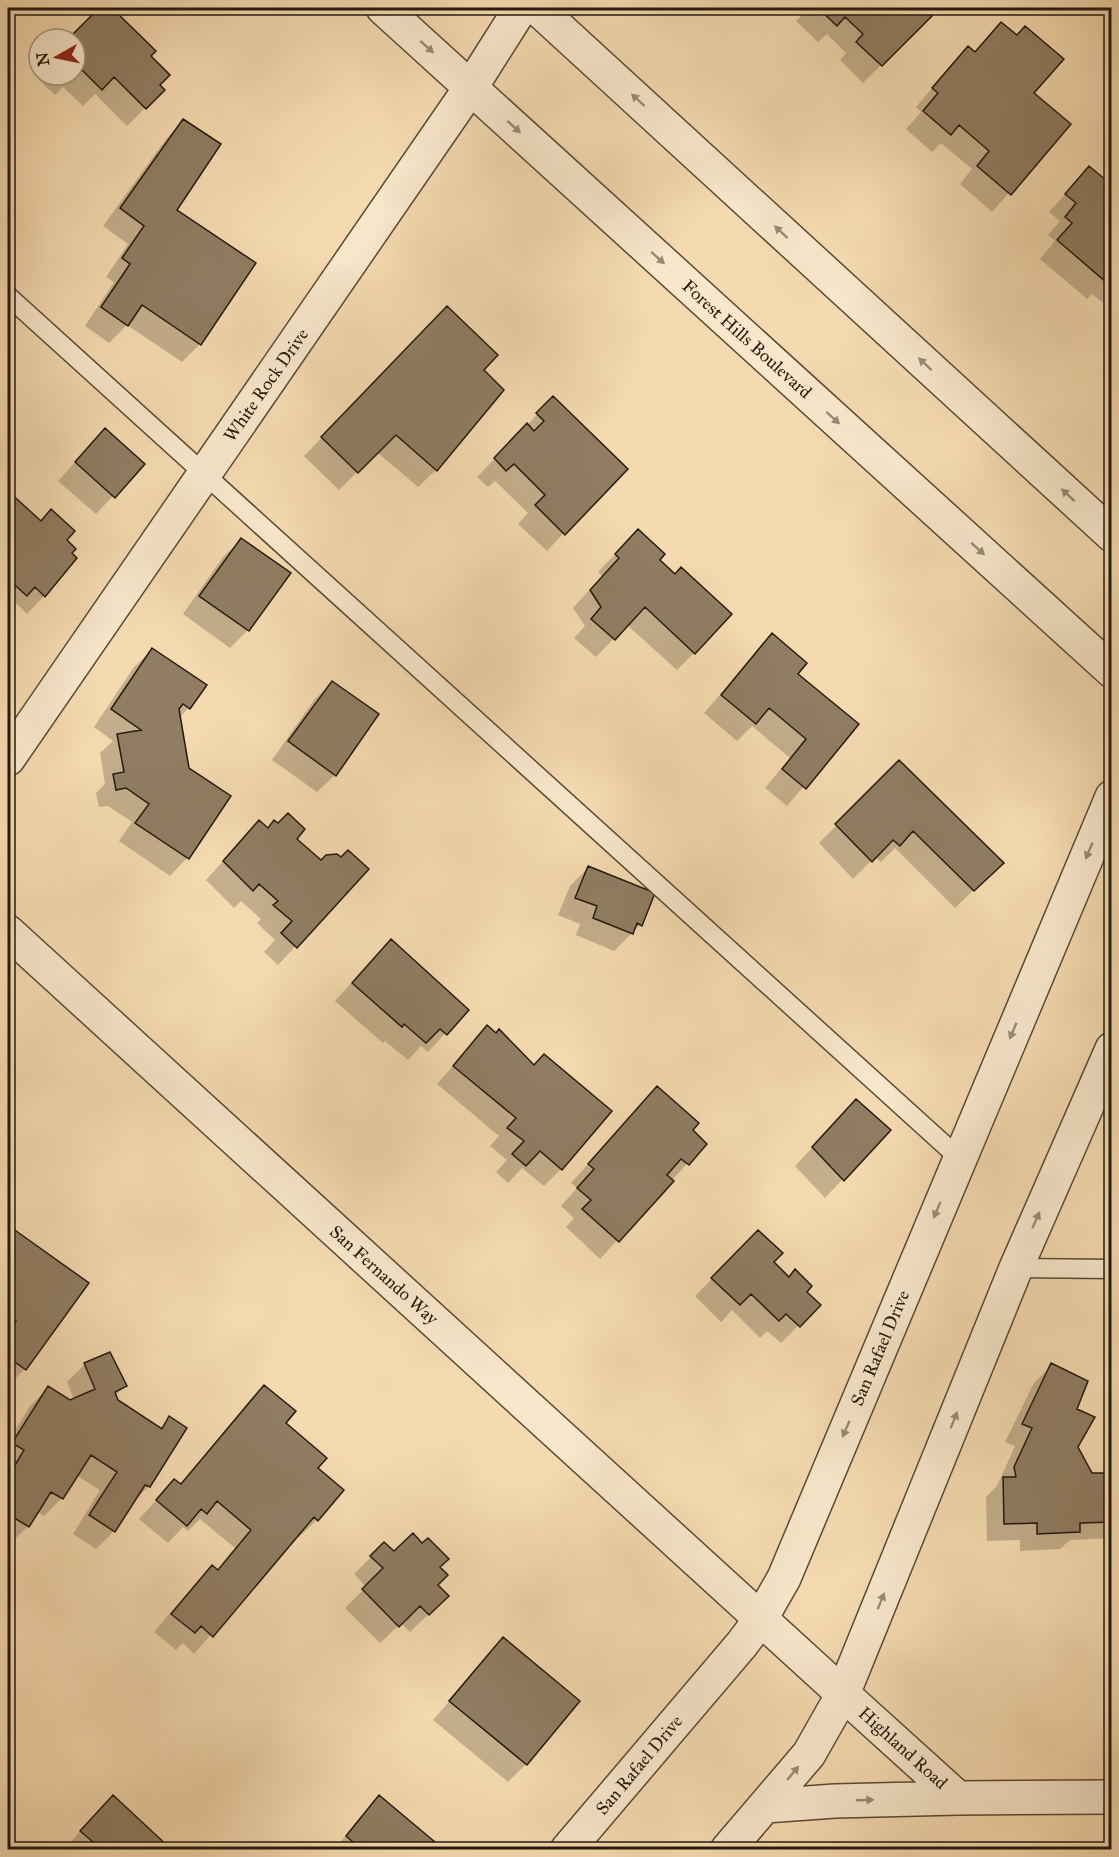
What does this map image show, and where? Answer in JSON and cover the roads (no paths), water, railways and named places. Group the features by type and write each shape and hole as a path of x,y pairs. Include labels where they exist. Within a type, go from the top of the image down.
{"street":[{"name":"Forest Hills Boulevard","path":"383,8 1112,671"},
{"name":"White Rock Drive","path":"8,759 471,87 521,8"},
{"path":"537,8 1112,535"},
{"name":"San Rafael Drive","path":"567,1850 760,1620 784,1578 1112,797"},
{"name":"San Fernando Way","path":"8,932 760,1620"},
{"path":"727,1850 810,1754 843,1694 1016,1268 1112,1049"},
{"name":"Highland Road","path":"760,1620 958,1798 1112,1797"},
{"path":"765,1806 835,1801 958,1798"}],"lane":[{"path":"8,296 959,1158"},
{"path":"1016,1268 1112,1269"}]}
